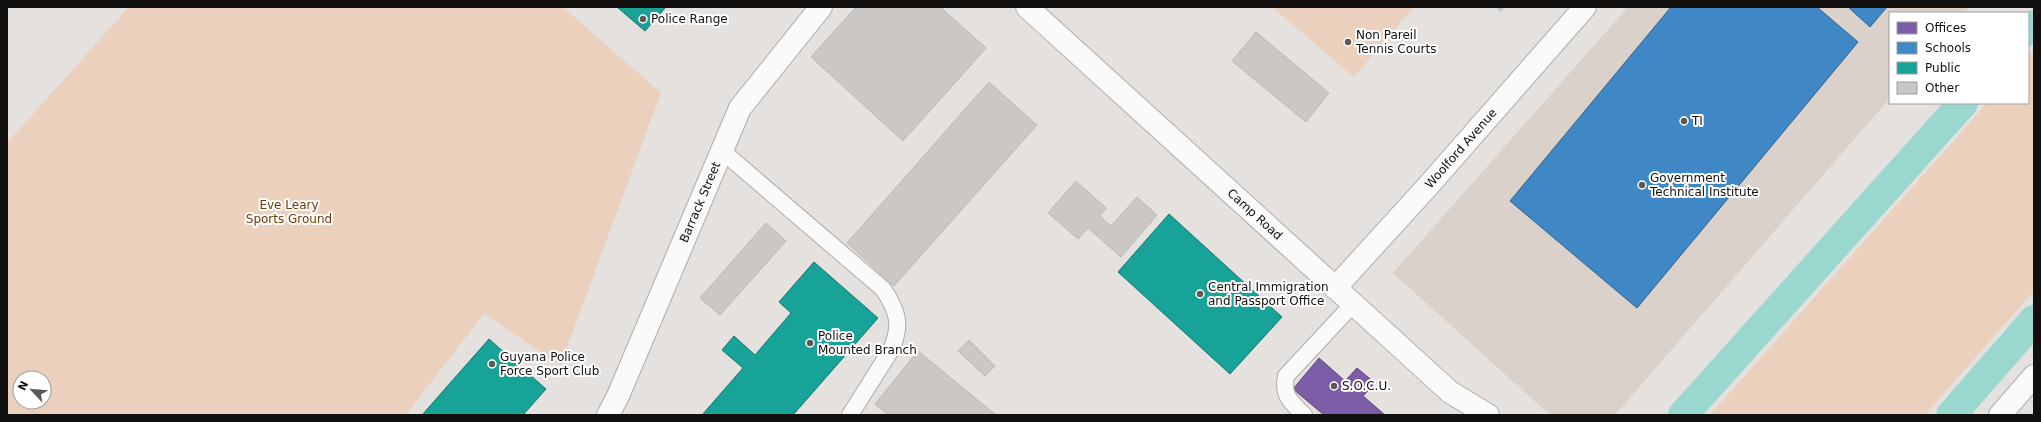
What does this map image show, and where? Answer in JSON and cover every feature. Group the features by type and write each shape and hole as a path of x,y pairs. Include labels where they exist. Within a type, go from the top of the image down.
{"street":[{"name":"Barrack Street","path":"608,415 618,396 740,108 821,7"},
{"name":"Camp Road","path":"1027,7 1335,288 1354,303 1450,392 1488,415"},
{"name":"Woolford Avenue","path":"1335,288 1428,186 1585,7"},
{"path":"2000,415 2034,376"},
{"path":"1450,392 1465,415"}],"lane":[{"path":"721,150 883,289 890,299 898,322 896,338 891,350 850,415"},
{"path":"1304,415 1289,399 1283,388 1286,376 1354,303"}],"shaded area":[{"name":"Government Technical Institute","path":"1628,7 1969,7 1965,12 1889,12 1889,99 1615,415 1550,415 1393,273"}],"green space":[{"name":"Eve Leary Sports Ground","path":"129,7 563,7 661,93 560,366 484,313 406,415 7,415 7,143"},
{"name":"Non Pareil Tennis Courts","path":"1272,7 1414,7 1354,77"},
{"path":"2034,50 2034,291 1925,415 1710,415 1986,104 2029,104 2029,56"}],"building: Offices":[{"name":"S.O.C.U.","path":"1319,358 1345,381 1357,368 1375,383 1363,396 1385,415 1324,415 1293,389"}],"building: Schools":[{"name":"TI","path":"1671,7 1817,7 1858,42 1637,308 1510,201"},
{"path":"1848,7 1887,7 1870,27"}],"building: Public":[{"name":"Police Range","path":"617,7 666,7 645,31"},
{"name":"Central Immigration and Passport Office","path":"1169,214 1282,317 1230,374 1118,272"},
{"name":"Police Mounted Branch","path":"814,262 878,318 793,415 702,415 743,368 722,350 734,336 755,355 791,313 779,302"},
{"name":"Guyana Police Force Sport Club","path":"489,339 546,389 523,415 422,415"}],"building: Other":[{"path":"856,7 940,7 986,48 903,141 811,57"},
{"path":"1496,7 1504,7 1501,11"},
{"path":"1256,32 1329,93 1306,122 1232,61"},
{"path":"989,82 1037,125 894,286 847,243"},
{"path":"1076,181 1106,208 1100,216 1111,226 1137,197 1157,215 1121,257 1088,228 1078,239 1048,213"},
{"path":"766,223 786,241 720,315 700,298"},
{"path":"969,340 995,366 985,376 958,351"},
{"path":"918,351 996,415 888,415 875,404"}],"waterway":[{"path":"2029,30 2034,25"},
{"path":"1683,415 1962,104"},
{"path":"1951,415 2034,320"}],"place":[{"name":"Police Range","path":"643,19"},
{"name":"Non Pareil Tennis Courts","path":"1348,42"},
{"name":"TI","path":"1684,121"},
{"name":"Government Technical Institute","path":"1642,185"},
{"name":"Central Immigration and Passport Office","path":"1200,294"},
{"name":"Police Mounted Branch","path":"810,343"},
{"name":"Guyana Police Force Sport Club","path":"492,364"},
{"name":"S.O.C.U.","path":"1334,386"}]}
